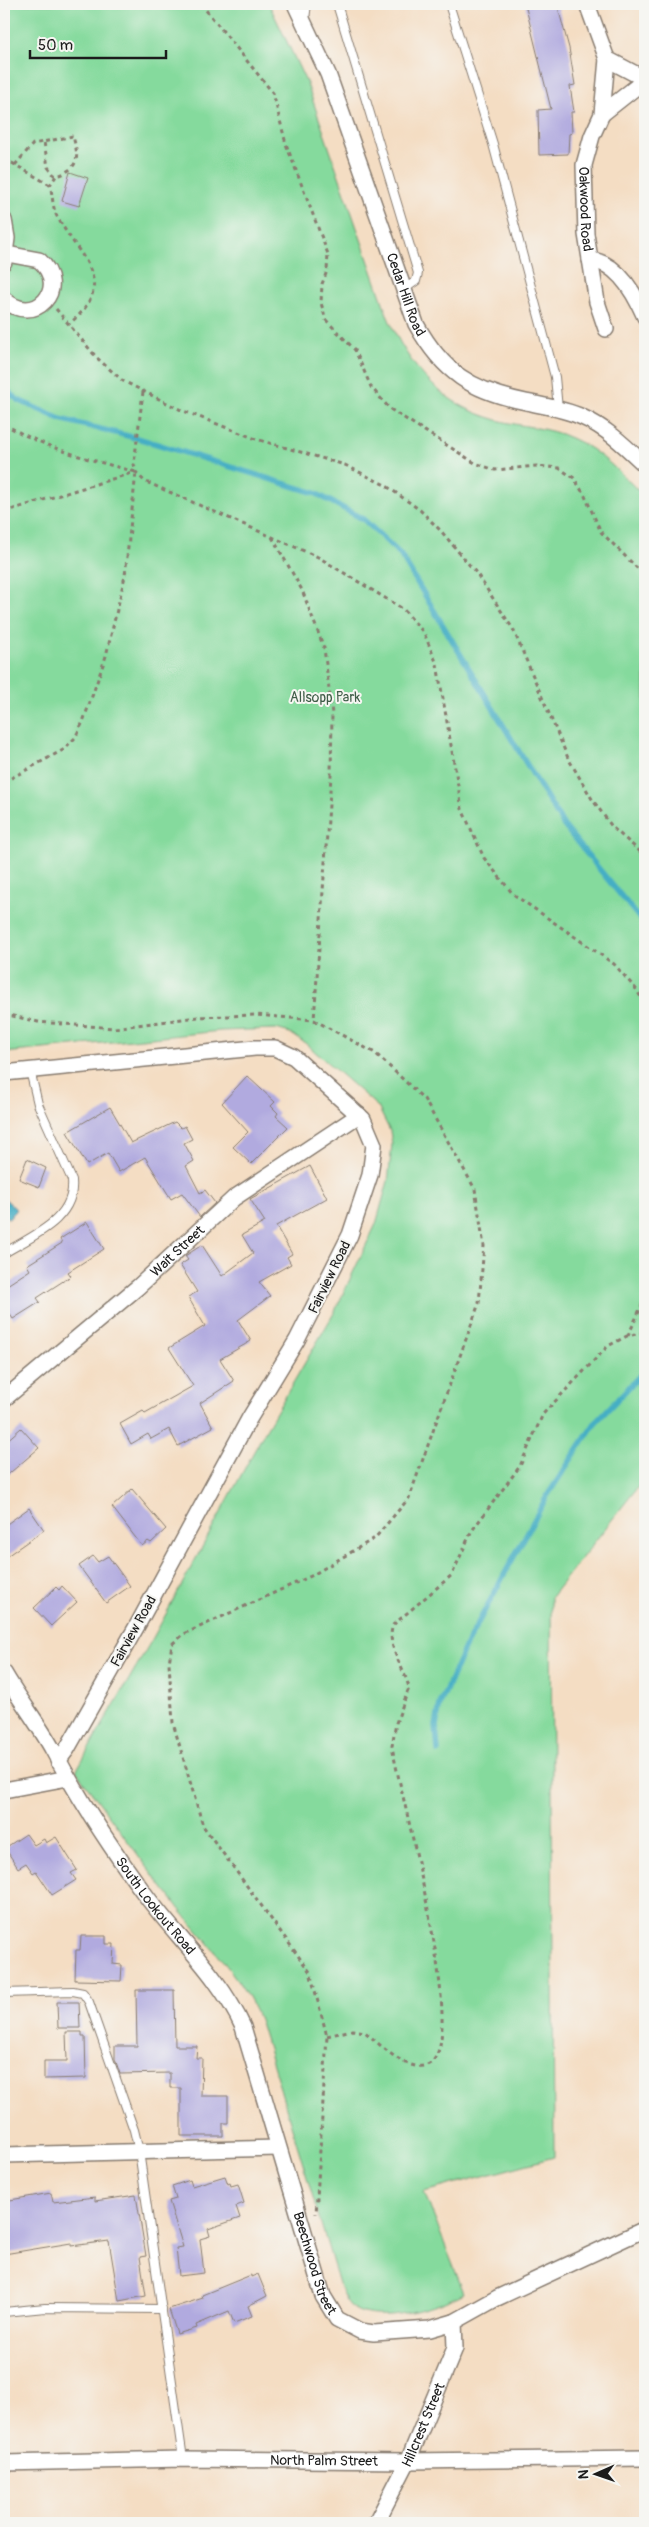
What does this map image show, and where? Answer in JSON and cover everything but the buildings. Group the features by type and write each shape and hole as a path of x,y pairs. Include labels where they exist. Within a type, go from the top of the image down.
{"street":[{"name":"Cedar Hill Road","path":"296,4 328,74 403,290 416,324 428,345 457,376 468,384 498,396 558,409 580,416 600,427 645,465"},
{"name":"Oakwood Road","path":"587,4 607,59 602,114 592,136 584,165 586,234 596,302 606,329"},
{"path":"602,114 645,80 607,59"},
{"path":"4,220 7,238 5,259 31,257 46,266 52,282 47,298 41,305 25,310 16,308 4,299"},
{"path":"590,260 601,261 631,288 645,317"},
{"name":"Fairview Road","path":"4,1074 255,1048 275,1048 294,1057 359,1115 372,1136 374,1154 360,1207 350,1235 297,1340 249,1419 138,1624 67,1749 58,1761"},
{"name":"Wait Street","path":"4,1399 138,1287 234,1198 286,1161 337,1132 359,1115"},
{"name":"South Lookout Road","path":"4,1673 68,1778 144,1893 175,1934 221,1986 233,2006 242,2027 278,2148"},
{"path":"4,1790 68,1778"},
{"path":"4,2155 278,2148"},
{"name":"Beechwood Street","path":"278,2148 323,2296 337,2319 348,2326 374,2333 430,2329 454,2322 497,2298 645,2229"},
{"name":"Hillcrest Street","path":"376,2523 408,2461 455,2348 454,2322"},
{"name":"North Palm Street","path":"4,2463 293,2458 408,2461 645,2458"}],"lane":[{"path":"305,24 308,4"},
{"path":"337,4 418,273 416,281 403,290"},
{"path":"449,4 493,144 555,377 558,409"},
{"path":"4,1253 52,1224 63,1212 73,1191 72,1180 38,1104 30,1070"},
{"path":"4,1993 73,1991 83,1993 89,2002 134,2130 139,2151 184,2459"},
{"path":"4,2312 45,2308 162,2309"}],"path":[{"path":"201,4 273,94 286,144 328,254 327,271 322,284 321,303 326,320 355,350 371,387 390,409 475,463 495,470 537,466 559,468 574,478 585,496 601,532 645,576"},
{"path":"15,165 33,144 73,136 76,164 61,176 56,176"},
{"path":"44,142 48,167 56,176"},
{"path":"4,164 15,165 50,185 58,218 88,263 94,289 91,301 84,311 69,324"},
{"path":"50,185 56,176"},
{"path":"47,298 111,371 123,381 143,392 256,439 346,465 385,485 420,510 441,531 477,574 513,629 568,758 592,800 613,828 645,856"},
{"path":"4,782 63,750 75,738 83,722 106,656 125,576 136,472 135,449 143,392"},
{"path":"4,424 31,440 65,454 136,472 144,482 318,556 402,609 424,633 437,664 462,809 484,858 513,894 614,964 636,989 645,1004"},
{"path":"4,512 136,472"},
{"path":"272,537 302,590 324,648 332,714 331,776 314,1020"},
{"path":"4,1014 38,1022 114,1028 198,1017 256,1015 314,1020 375,1053 424,1099 475,1189 484,1246 479,1303 409,1498 375,1538 311,1576 184,1634 172,1644 169,1663 173,1723 202,1826 310,1972 327,2036 316,2223"},
{"path":"628,1336 645,1298"},
{"path":"327,2036 358,2030 365,2032 411,2065 424,2066 436,2059 440,2050 444,2007 432,1924 392,1746 396,1723 409,1688 391,1640 393,1625 452,1575 471,1532 520,1466 542,1414 608,1346 628,1336 645,1332"}],"green space":[{"name":"Allsopp Park","path":"4,4 269,4 307,84 388,317 396,335 417,368 444,394 460,405 477,413 497,420 562,434 582,443 611,464 645,497 645,1478 551,1597 554,2157 424,2192 464,2293 440,2304 394,2315 365,2313 354,2309 349,2305 341,2290 260,2022 243,1989 222,1959 161,1886 76,1771 154,1636 265,1431 334,1313 376,1224 388,1181 392,1144 390,1131 378,1107 305,1043 290,1033 276,1029 220,1031 4,1053"}],"water":[{"path":"4,1198 16,1209 9,1219 4,1215"}],"waterway":[{"path":"4,388 18,400 60,419 144,440 315,493 363,519 400,554 564,826 645,925"},
{"path":"438,1751 436,1726 440,1704 465,1647 547,1496 595,1423 645,1370"}]}
